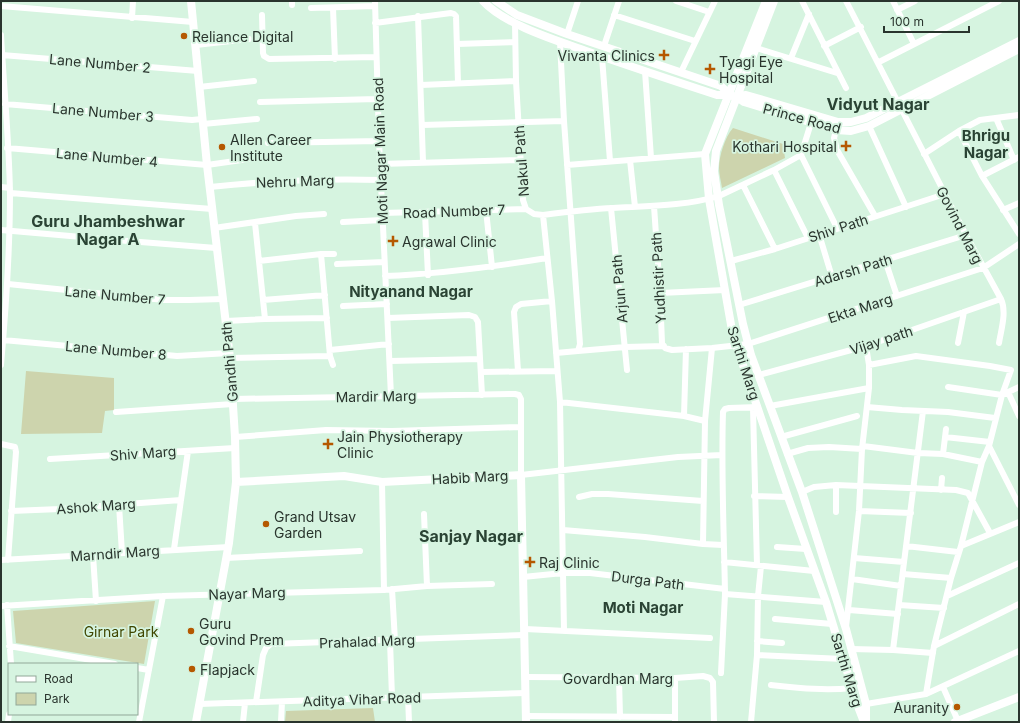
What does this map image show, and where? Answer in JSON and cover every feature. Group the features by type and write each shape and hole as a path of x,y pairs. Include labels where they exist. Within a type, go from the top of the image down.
{"street":[{"path":"132,18 133,1"},
{"name":"Gandhi Path","path":"191,1 216,248 226,321 233,401 236,482 228,547 196,722"},
{"name":"Prince Road","path":"483,1 496,13 515,23 560,42 717,95 728,94 737,97 744,102 836,130 851,130 869,126 900,106 1019,41"},
{"name":"Prince Road","path":"496,1 517,15 567,34 721,86 728,94"},
{"path":"567,34 578,1"},
{"path":"604,46 619,1"},
{"path":"676,1 709,12"},
{"path":"681,72 715,1"},
{"name":"Sarthi Marg","path":"766,1 705,154 709,199 733,336 755,407 825,600 852,688 865,722"},
{"path":"774,1 716,151 714,171 739,305 748,344 802,492 846,629 866,704 865,722"},
{"path":"802,1 837,73 846,88"},
{"name":"Govind Marg","path":"846,1 983,268 1001,299 1003,310 999,343"},
{"path":"893,1 914,44"},
{"path":"897,10 915,1"},
{"path":"878,62 999,1"},
{"path":"311,8 333,8 375,4"},
{"name":"Moti Nagar Main Road","path":"375,4 377,99 391,396"},
{"path":"1,6 193,22"},
{"path":"333,8 335,59"},
{"path":"375,23 451,12 454,14 456,16 458,83"},
{"path":"262,14 262,53 269,59 335,59 376,57"},
{"path":"791,58 809,14"},
{"path":"614,15 695,41"},
{"path":"418,16 424,162"},
{"name":"Nakul Path","path":"515,23 514,42 523,200 526,209 534,214 543,215 570,211 654,206 709,199 743,185 801,155"},
{"path":"824,46 860,27"},
{"path":"1,35 5,104 5,151 10,190 8,284 3,318 1,365"},
{"path":"196,45 249,39"},
{"path":"457,44 514,42"},
{"path":"560,42 564,121 580,344 578,352"},
{"path":"756,48 837,73"},
{"name":"Prince Road","path":"737,97 746,95 838,122 851,122 900,106 1019,49"},
{"name":"Lane Number 2","path":"2,55 198,71"},
{"path":"602,57 610,161"},
{"path":"645,71 651,158"},
{"path":"199,87 254,81"},
{"path":"421,85 516,81"},
{"path":"260,102 377,99"},
{"name":"Lane Number 3","path":"5,104 203,122 257,119"},
{"path":"924,154 959,131 980,120 1019,115"},
{"path":"982,176 1016,158 996,118"},
{"path":"422,125 564,121"},
{"path":"811,123 801,155 837,228"},
{"path":"869,126 906,207"},
{"path":"836,130 834,138 837,150 875,216"},
{"path":"959,131 982,176 1019,234"},
{"path":"268,143 379,141"},
{"name":"Lane Number 4","path":"5,151 207,165 256,158"},
{"path":"567,164 705,154"},
{"path":"380,164 520,160"},
{"path":"630,160 635,207"},
{"path":"774,170 808,238"},
{"name":"Nehru Marg","path":"210,187 251,182 381,180"},
{"path":"743,185 775,249"},
{"path":"1,187 10,190 212,209"},
{"name":"Shiv Path","path":"731,261 775,249 945,194"},
{"path":"1003,210 1019,203"},
{"name":"Yudhistir Path","path":"654,206 662,343 664,347"},
{"name":"Arjun Path","path":"611,208 627,370"},
{"name":"Road Number 7","path":"382,213 526,209"},
{"path":"486,210 492,267"},
{"path":"425,213 428,275"},
{"path":"214,228 296,216 324,214"},
{"path":"543,215 560,402 564,630"},
{"path":"343,222 382,220"},
{"path":"255,223 265,319"},
{"path":"1,230 216,248"},
{"path":"819,234 832,277"},
{"name":"Adarsh Path","path":"739,305 966,235"},
{"name":"Ekta Marg","path":"556,352 578,352 624,347 664,347 672,350 748,344 983,268 1019,244"},
{"path":"259,261 321,254 334,254"},
{"path":"321,254 330,353 333,365"},
{"path":"386,276 428,275 492,267 546,258"},
{"path":"885,260 897,296"},
{"path":"337,264 384,262"},
{"name":"Lane Number 7","path":"8,284 164,300 223,299"},
{"path":"660,293 725,290"},
{"path":"264,300 325,295"},
{"name":"Vijay path","path":"759,375 866,346 1001,299"},
{"path":"518,371 514,312 516,307 521,304 552,301"},
{"path":"343,306 387,304"},
{"path":"958,343 964,312"},
{"path":"388,318 469,315 475,317 478,322 482,395"},
{"path":"226,321 327,318"},
{"name":"Lane Number 8","path":"3,340 177,356 330,353 389,344"},
{"path":"846,629 859,511 869,388 869,365 866,346"},
{"path":"703,544 705,421 712,348"},
{"path":"684,416 686,349"},
{"path":"869,365 916,356 1011,370 996,418 990,444 982,462 960,549 951,578 933,650 926,694"},
{"path":"390,361 480,359"},
{"path":"481,372 557,370"},
{"path":"948,386 1005,393 1019,387"},
{"path":"770,406 869,388"},
{"path":"1005,393 1019,416"},
{"name":"Mardir Marg","path":"116,412 233,401 516,394 521,400 520,427"},
{"path":"560,402 684,416 705,421"},
{"path":"721,673 727,593 723,545 723,412 725,409 755,407 754,496 759,566 757,655 751,722"},
{"path":"867,407 948,412 996,418"},
{"path":"893,650 923,411"},
{"path":"781,437 856,416"},
{"path":"235,437 326,430 392,431 520,427 526,719 601,719 620,717 675,720 675,678"},
{"path":"943,454 946,428"},
{"path":"945,436 990,444"},
{"path":"1,444 15,448 16,452 8,560"},
{"path":"990,444 1016,493 1019,505"},
{"path":"775,459 808,448 863,447 943,454 982,462"},
{"name":"Shiv Marg","path":"50,459 235,448"},
{"path":"174,550 188,451"},
{"name":"Habib Marg","path":"236,482 344,476 382,482 521,475 704,455 722,455"},
{"path":"941,490 942,478"},
{"path":"382,482 384,590"},
{"path":"802,492 814,487 836,485 956,490 968,493 990,533"},
{"path":"836,485 836,512"},
{"path":"579,498 592,494 608,494 704,501"},
{"path":"754,496 788,497"},
{"name":"Ashok Marg","path":"11,511 181,500"},
{"path":"119,505 122,553"},
{"path":"859,511 911,513"},
{"path":"424,514 427,586"},
{"path":"906,546 960,549 990,533 1019,522"},
{"path":"563,530 723,545"},
{"name":"Marndir Marg","path":"1,560 228,547"},
{"path":"777,547 806,548"},
{"path":"226,558 360,551"},
{"path":"93,555 96,601"},
{"path":"854,558 904,562"},
{"path":"724,562 814,571"},
{"path":"947,596 1019,563"},
{"name":"Durga Path","path":"523,577 563,573 590,573 727,593 825,600"},
{"path":"903,574 951,578"},
{"path":"852,579 901,586"},
{"name":"Nayar Marg","path":"4,605 220,593 384,590 427,586 492,584"},
{"path":"392,589 392,697"},
{"path":"139,722 139,713 163,596"},
{"path":"825,600 836,598"},
{"path":"851,649 933,650 1019,604"},
{"path":"4,605 11,663"},
{"path":"899,605 944,608"},
{"path":"849,610 898,614"},
{"path":"775,619 832,624"},
{"name":"Prahalad Marg","path":"256,702 263,655 266,648 271,644 392,641 564,630 710,638"},
{"path":"757,641 782,643"},
{"path":"9,646 109,663"},
{"path":"866,704 926,694 1019,651"},
{"path":"757,655 843,659"},
{"path":"138,668 149,670"},
{"name":"Govardhan Marg","path":"525,677 675,678 703,676 710,678 713,682 714,722"},
{"path":"619,678 620,717"},
{"path":"771,685 806,689 833,690 852,688"},
{"path":"943,687 957,721 1019,697"},
{"name":"Aditya Vihar Road","path":"199,704 526,693"},
{"path":"408,697 409,722"},
{"path":"281,722 282,702"},
{"path":"243,722 245,703"}],"green space":[{"path":"733,128 783,144 785,158 722,188 719,163 725,141"},
{"path":"26,371 114,378 114,410 105,411 102,433 21,434"},
{"name":"Girnar Park","path":"155,601 144,664 16,643 13,611"},
{"path":"373,708 375,722 285,722 286,711"}],"place":[{"name":"Reliance Digital","path":"184,36"},
{"name":"Vivanta Clinics","path":"664,55"},
{"name":"Tyagi Eye Hospital","path":"710,69"},
{"name":"Kothari Hospital","path":"846,146"},
{"name":"Allen Career Institute","path":"222,147"},
{"name":"Agrawal Clinic","path":"393,241"},
{"name":"Jain Physiotherapy Clinic","path":"328,444"},
{"name":"Grand Utsav Garden","path":"266,524"},
{"name":"Raj Clinic","path":"530,562"},
{"name":"Guru Govind Prem","path":"191,631"},
{"name":"Flapjack","path":"192,669"},
{"name":"Auranity","path":"957,707"}],"district":[{"name":"Vidyut Nagar","path":"878,104"},
{"name":"Bhrigu Nagar","path":"986,144"},
{"name":"Guru Jhambeshwar Nagar A","path":"108,230"},
{"name":"Nityanand Nagar","path":"411,291"},
{"name":"Sanjay Nagar","path":"471,536"},
{"name":"Moti Nagar","path":"643,607"}]}
